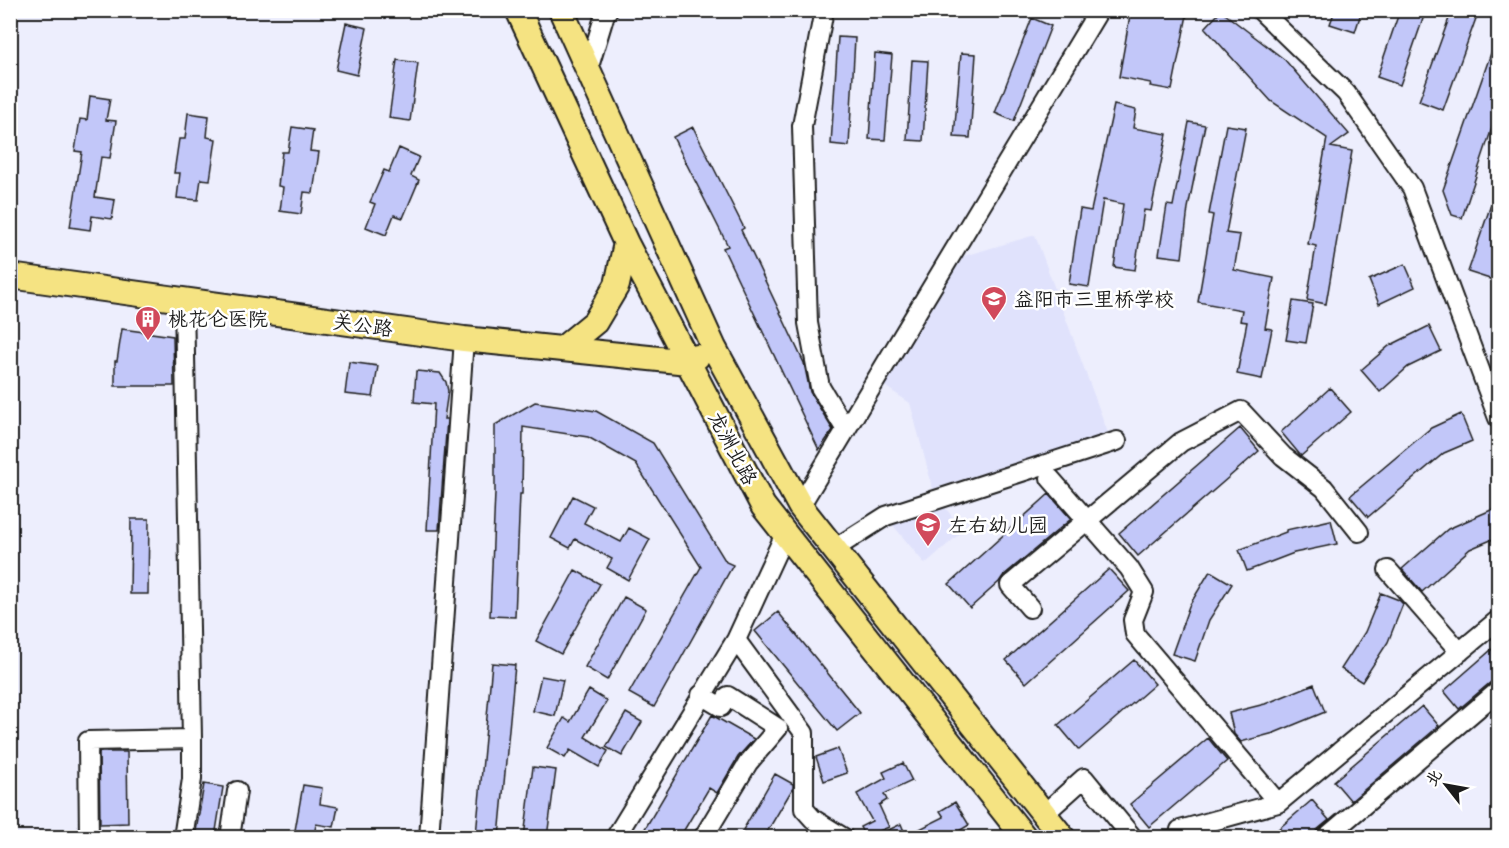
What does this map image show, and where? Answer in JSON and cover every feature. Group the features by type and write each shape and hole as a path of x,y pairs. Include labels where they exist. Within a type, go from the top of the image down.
{"main road":[{"name":"龙洲北路","path":"518,10 626,243 763,506 1025,837"},
{"name":"龙洲北路","path":"561,10 714,348 800,506 1063,837"},
{"path":"562,349 595,322 617,285 626,243"},
{"name":"关公路","path":"10,276 464,339 688,362"},
{"path":"688,362 714,348"}],"street":[{"path":"588,70 604,14 608,10"},
{"path":"824,10 802,126 808,322 820,387 846,430"},
{"path":"800,506 1100,10"},
{"path":"1260,10 1346,93 1412,188 1498,418"},
{"path":"183,837 192,779 184,300"},
{"path":"429,837 464,339"},
{"path":"1030,608 1010,585 1180,442 1241,411 1283,456 1324,488 1359,532"},
{"path":"834,549 886,516 1117,441"},
{"path":"1050,478 1129,568 1144,592 1133,620 1135,634 1278,803"},
{"path":"615,837 736,640 785,534"},
{"path":"1389,570 1460,652"},
{"path":"1177,835 1278,803 1498,620"},
{"path":"736,640 804,733 804,809 813,819 844,837"},
{"path":"1325,837 1498,692"},
{"path":"701,695 721,707 728,696 778,728 748,763 703,837"},
{"path":"90,837 88,741 192,739"},
{"path":"1044,813 1084,778 1133,837"},
{"path":"230,837 237,791"}],"shaded area":[{"name":"益阳市三里桥学校","path":"1035,235 1108,433 933,489 910,403 883,385 957,258"},
{"name":"左右幼儿园","path":"944,506 963,531 925,564 892,524"}],"building":[{"path":"1131,10 1188,10 1172,90 1119,77"},
{"path":"1335,10 1362,10 1355,32 1330,24"},
{"path":"1400,10 1426,10 1400,85 1377,77"},
{"path":"1452,10 1479,10 1443,110 1419,101"},
{"path":"1221,11 1285,60 1349,134 1331,147 1352,151 1326,304 1307,300 1316,246 1308,244 1327,138 1271,101 1205,28"},
{"path":"1032,18 1051,26 1014,121 995,113"},
{"path":"346,23 367,28 357,75 336,70"},
{"path":"1497,36 1498,110 1462,218 1452,215 1443,190"},
{"path":"838,37 855,38 849,146 831,144"},
{"path":"875,53 892,55 885,140 869,139"},
{"path":"961,53 976,54 970,138 954,137"},
{"path":"397,60 418,63 410,121 389,118"},
{"path":"912,60 928,61 923,141 907,140"},
{"path":"90,96 110,99 106,120 116,121 110,158 101,157 95,197 115,200 112,219 92,216 90,230 70,227 82,152 75,151 80,119 87,120"},
{"path":"1114,105 1136,110 1133,128 1167,134 1151,211 1144,210 1135,270 1114,267 1123,204 1103,200 1089,287 1069,284 1080,209 1091,211"},
{"path":"188,113 209,116 207,137 216,139 210,180 201,179 198,200 177,198 180,173 174,173 179,139 185,139"},
{"path":"1189,122 1205,125 1188,208 1182,258 1159,255 1167,205 1173,206"},
{"path":"1226,125 1246,128 1226,233 1240,235 1234,270 1274,278 1265,328 1272,329 1262,379 1237,374 1247,322 1240,321 1242,310 1198,302 1213,215 1209,214"},
{"path":"292,127 313,130 310,151 319,152 313,193 304,192 301,214 280,211 283,187 278,186 282,152 288,152"},
{"path":"693,127 744,228 741,230 804,363 810,392 833,430 819,450 723,248 728,246 673,137"},
{"path":"399,148 419,157 411,176 419,180 403,218 394,215 386,235 366,227 375,204 370,202 384,170 389,172"},
{"path":"1497,187 1498,263 1493,280 1468,272"},
{"path":"1405,264 1415,287 1379,304 1369,280"},
{"path":"1293,301 1313,304 1306,343 1286,340"},
{"path":"1429,326 1441,351 1408,367 1380,392 1361,370 1389,346"},
{"path":"122,329 173,336 174,386 115,386 115,361 117,361"},
{"path":"349,362 378,366 373,397 345,394"},
{"path":"416,371 440,373 446,382 448,391 444,419 447,419 439,530 427,530 434,404 414,402"},
{"path":"1330,388 1351,412 1301,456 1281,432"},
{"path":"535,402 596,411 653,443 726,562 733,565 654,707 629,693 701,567 636,464 588,437 523,427 522,494 520,494 515,617 490,616 495,425"},
{"path":"1461,414 1472,441 1444,453 1368,517 1350,496 1431,428"},
{"path":"1240,428 1259,451 1138,556 1119,533"},
{"path":"1049,494 1071,519 1003,576 970,608 949,584"},
{"path":"573,496 593,506 584,523 621,542 629,528 650,539 628,580 607,568 612,559 575,539 570,548 551,538"},
{"path":"1498,507 1498,537 1470,549 1422,592 1402,569 1448,529"},
{"path":"131,519 149,519 148,594 130,594"},
{"path":"1331,520 1337,544 1294,553 1247,571 1239,550 1286,532 1286,530"},
{"path":"1109,569 1129,591 1026,683 1006,660"},
{"path":"575,570 600,584 561,654 536,641"},
{"path":"1210,571 1232,584 1209,620 1195,661 1172,654 1189,606"},
{"path":"1381,593 1403,604 1388,642 1362,682 1341,669 1365,632"},
{"path":"624,597 646,609 607,680 585,667"},
{"path":"778,612 860,713 837,731 755,631"},
{"path":"1498,644 1498,680 1491,682 1459,709 1444,691"},
{"path":"1134,660 1155,684 1079,750 1058,725"},
{"path":"492,663 515,665 499,837 476,835"},
{"path":"541,676 563,680 555,716 533,711"},
{"path":"1314,684 1325,712 1274,733 1241,742 1234,734 1229,713 1265,704"},
{"path":"589,690 607,701 585,737 608,751 599,767 570,750 565,758 547,748 564,718 570,722"},
{"path":"1422,706 1439,726 1351,801 1334,781"},
{"path":"626,713 642,722 622,756 606,747"},
{"path":"712,715 754,739 738,757 717,793 709,788 680,837 640,837"},
{"path":"1208,738 1227,761 1149,827 1130,804"},
{"path":"838,749 847,773 824,781 816,757"},
{"path":"99,752 127,752 128,823 100,824"},
{"path":"903,763 912,781 884,794 887,800 879,805 889,827 865,837 860,827 872,821 857,794 886,778 883,772"},
{"path":"533,767 556,770 547,837 524,837"},
{"path":"775,774 793,784 793,788 764,837 739,837"},
{"path":"204,784 223,787 215,837 195,837"},
{"path":"303,785 322,788 320,804 338,807 334,827 316,824 314,837 294,836"},
{"path":"1312,800 1329,820 1317,830 1314,837 1269,837"},
{"path":"955,802 969,825 949,837 874,837 901,824 906,836 944,817 940,811"}],"place":[{"name":"益阳市三里桥学校","path":"994,322"},
{"name":"桃花仑医院","path":"148,342"},
{"name":"左右幼儿园","path":"928,548"}]}
